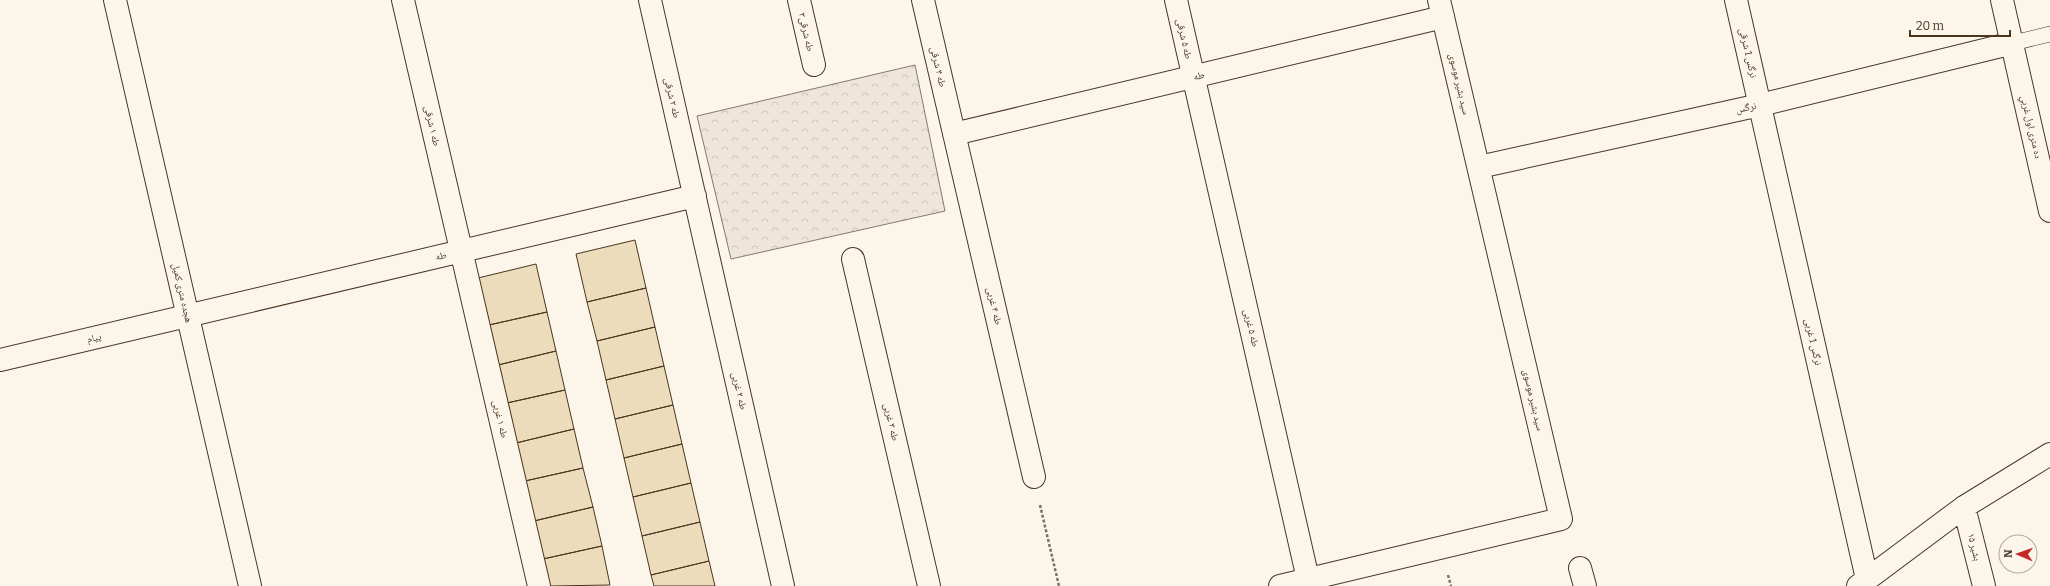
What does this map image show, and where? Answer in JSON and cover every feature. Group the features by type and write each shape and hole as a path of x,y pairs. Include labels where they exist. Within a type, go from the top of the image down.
{"street":[{"name":"هجده متری کمیل","path":"115,0 250,586"},
{"name":"طه ۱ شرقی","path":"403,0 461,251"},
{"name":"طه ۲ شرقی","path":"650,0 694,196"},
{"name":"طه شرقی۳","path":"799,0 814,64"},
{"name":"طه ۴ شرقی","path":"923,0 954,134"},
{"name":"طه ۵ شرقی","path":"1176,0 1193,77"},
{"name":"نرگس 1 شرقی","path":"1736,0 1760,105"},
{"name":"ده متری اول غربي","path":"2002,0 2050,211"},
{"name":"طه","path":"954,134 1193,77 1441,8"},
{"name":"سید بشیر موسوی","path":"1280,586 1561,519 1441,8"},
{"name":"نرگس","path":"1479,167 1760,105 2013,43"},
{"name":"طه ۵ غربی","path":"1193,77 1308,580"},
{"name":"نرگس 1 غربی","path":"1760,105 1862,583"},
{"name":"طه ۴ غربی","path":"954,134 1034,477"},
{"name":"طه","path":"188,317 694,196"},
{"name":"طه ۲ غربی","path":"694,196 784,586"},
{"name":"طه ۱ غربی","path":"461,251 539,586"},
{"name":"طه ۳ غربی","path":"854,259 929,586"},
{"name":"پیام","path":"0,360 188,317"},
{"path":"1862,583 1964,507 2050,454"},
{"name":"بشیر ۱۵","path":"1964,507 1984,586"}],"lane":[{"path":"2013,43 2050,34"}],"path":[{"path":"1034,477 1059,586"}],"green space":[{"path":"915,65 945,211 731,259 697,116"}],"building":[{"path":"635,240 646,288 587,302 576,254"},
{"path":"536,264 547,312 489,325 478,278"},
{"path":"646,288 655,327 597,341 587,302"},
{"path":"547,312 556,351 498,365 489,325"},
{"path":"655,327 664,366 606,380 597,341"},
{"path":"556,351 565,390 507,403 498,365"},
{"path":"664,366 673,405 615,419 606,380"},
{"path":"565,390 574,429 516,443 507,403"},
{"path":"673,405 682,444 624,458 615,419"},
{"path":"574,429 583,468 525,481 516,443"},
{"path":"682,444 691,483 633,497 624,458"},
{"path":"583,468 593,507 534,521 525,481"},
{"path":"691,483 700,522 642,536 633,497"},
{"path":"593,507 602,546 543,559 534,521"},
{"path":"700,522 709,561 651,575 642,536"},
{"path":"602,546 610,585 550,586 543,559"},
{"path":"709,561 715,586 654,586 651,575"}]}
